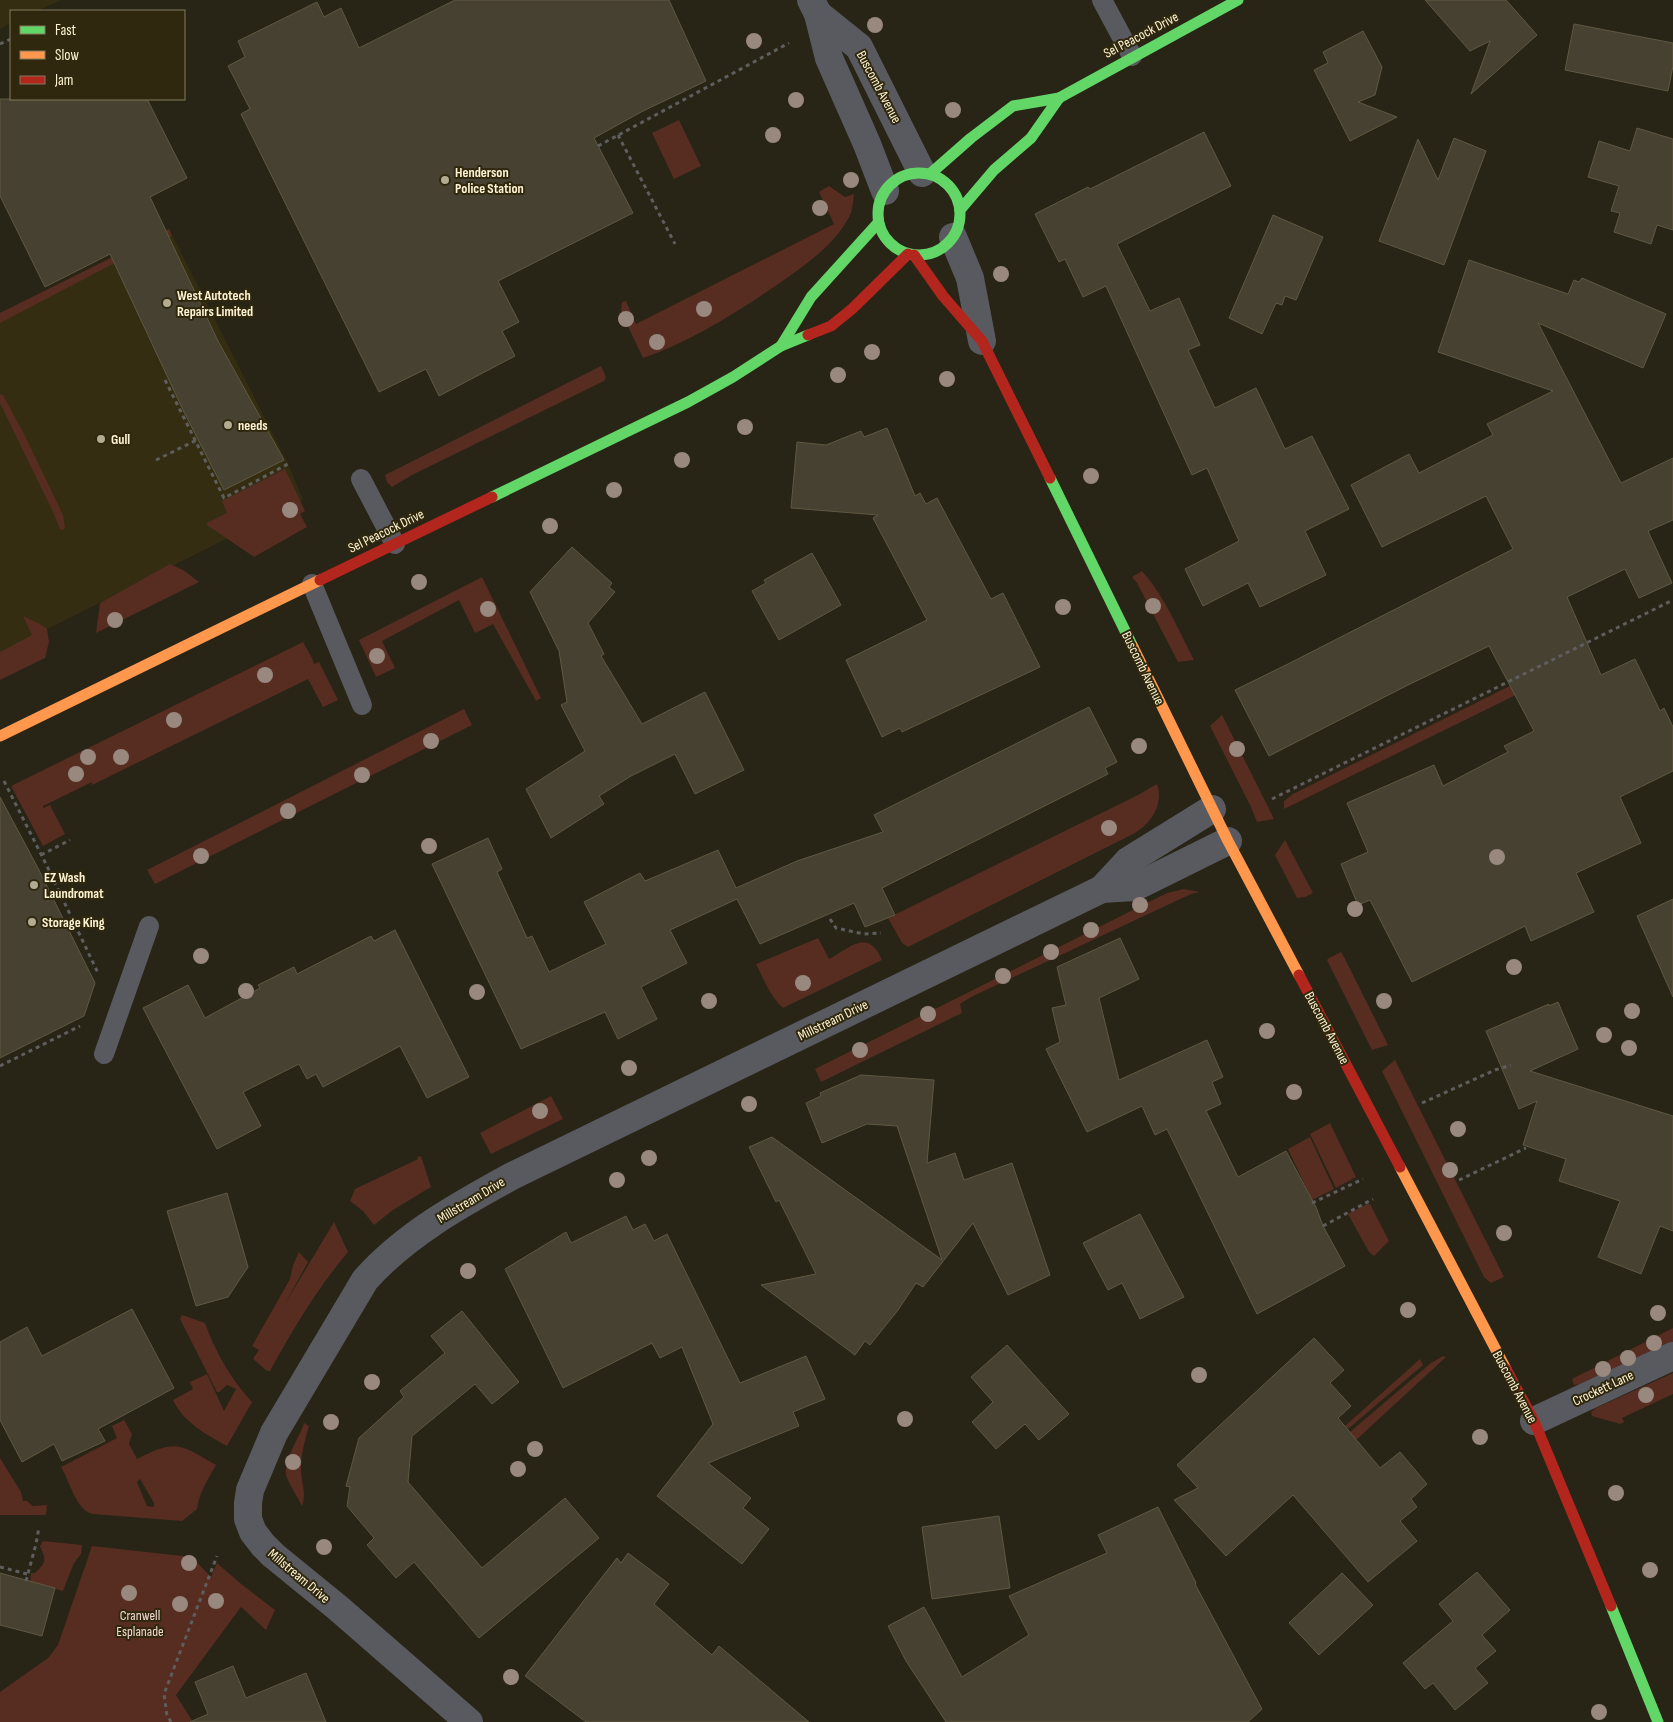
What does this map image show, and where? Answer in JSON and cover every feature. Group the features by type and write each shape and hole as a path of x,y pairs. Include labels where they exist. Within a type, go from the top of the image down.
{"main road":[{"name":"Sel Peacock Drive","path":"926,174 1013,106 1059,98 1132,56 1238,0"},
{"name":"Sel Peacock Drive","path":"960,210 994,170 1031,138 1059,98"},
{"path":"914,174 926,174 942,180 951,188 956,196 960,210 958,229 948,243 939,250 929,254 911,255 898,250 888,242 878,223 878,207 885,191 891,183 914,174"},
{"name":"Sel Peacock Drive","path":"781,346 810,297 878,223"},
{"name":"Sel Peacock Drive","path":"0,736 688,402 733,377 781,346 831,326 852,310 911,255"},
{"name":"Buscomb Avenue","path":"911,255 982,341 1228,841 1534,1421 1628,1645 1658,1722"}],"street":[{"name":"Buscomb Avenue","path":"815,7 859,47 914,155 926,174"},
{"name":"Buscomb Avenue","path":"815,7 829,58 867,144 885,191"},
{"name":"Buscomb Avenue","path":"953,237 970,278 982,341"},
{"name":"Millstream Drive","path":"469,1722 268,1550 253,1532 248,1518 250,1490 274,1433 365,1280 381,1262 407,1240 460,1205 512,1176 1102,890 1128,861 1212,809"},
{"name":"Millstream Drive","path":"1102,890 1135,888 1228,841"},
{"name":"Crockett Lane","path":"1534,1421 1673,1356"}],"lane":[{"path":"1102,0 1132,56"},
{"path":"361,479 395,544"},
{"path":"312,584 362,705"},
{"path":"104,1054 149,926"}],"path":[{"path":"598,146 794,41"},
{"path":"618,136 675,244"},
{"path":"165,380 197,440 224,498 288,464"},
{"path":"156,460 197,440"},
{"path":"1272,799 1673,600"},
{"path":"4,782 99,976"},
{"path":"41,855 70,840"},
{"path":"830,919 836,928 864,934 881,933"},
{"path":"0,1066 80,1026"},
{"path":"1422,1103 1495,1070 1511,1065"},
{"path":"1459,1180 1526,1148"},
{"path":"1312,1203 1362,1179"},
{"path":"1323,1226 1373,1200"},
{"path":"26,1581 39,1527"},
{"path":"170,1722 164,1694 217,1556"},
{"path":"0,1567 27,1574"}],"shaded area":[{"path":"0,0 61,0 39,10 10,10 10,24 0,29"},
{"path":"169,229 288,464 303,500 0,653 0,313"}],"green space":[{"path":"679,120 701,166 674,179 652,133"},
{"path":"829,186 845,197 854,194 851,213 827,246 794,273 725,318 677,344 643,358 621,312 622,302 626,301 636,324 834,224 819,192"},
{"path":"169,229 172,236 111,265 0,323 0,313"},
{"path":"601,366 606,377 604,381 412,475 392,487 387,482 385,475"},
{"path":"0,394 3,395 26,438 63,515 65,528 63,530 60,529 0,403"},
{"path":"285,469 305,511 300,514 307,527 254,557 207,525 207,523 227,513 222,501"},
{"path":"170,564 183,570 199,582 96,633 100,603"},
{"path":"1142,571 1164,602 1194,660 1178,662 1137,583 1132,577"},
{"path":"482,577 541,698 536,701 493,624 475,633 459,600 382,641 395,668 376,677 359,640"},
{"path":"23,616 47,629 49,642 45,658 0,680 0,652 32,635"},
{"path":"303,642 314,664 319,662 338,700 323,707 308,679 92,785 92,782 43,806 43,808 50,805 65,834 43,846 11,786"},
{"path":"1570,656 1575,666 1284,809 1284,801 1293,794"},
{"path":"464,709 472,725 155,884 147,870"},
{"path":"1222,715 1274,819 1257,822 1210,726"},
{"path":"1157,784 1159,799 1155,812 1147,824 1135,833 908,947 902,943 888,918 1138,795"},
{"path":"1285,840 1313,893 1305,897 1297,898 1275,855"},
{"path":"1184,889 1200,892 1191,894 971,997 960,1004 962,1013 821,1082 815,1069 1167,893"},
{"path":"818,938 829,959 851,946 865,942 871,944 877,950 882,960 783,1008 771,993 756,964"},
{"path":"1341,952 1388,1045 1372,1050 1327,960"},
{"path":"1395,1060 1504,1277 1491,1283 1484,1277 1382,1071"},
{"path":"551,1096 563,1119 491,1154 480,1133"},
{"path":"1330,1123 1356,1177 1336,1188 1310,1134"},
{"path":"1310,1137 1334,1189 1312,1200 1288,1149"},
{"path":"421,1156 431,1187 393,1210 374,1225 363,1211 350,1201 355,1189"},
{"path":"1370,1204 1389,1241 1374,1256 1369,1252 1348,1214"},
{"path":"334,1222 348,1252 316,1295 270,1371 267,1371 253,1359 259,1350 252,1346 290,1279 293,1265 299,1252 308,1262 285,1304"},
{"path":"182,1315 205,1323 224,1365 252,1402 227,1446 189,1421 177,1408 173,1400 193,1389 190,1382 207,1374 224,1411 236,1389 227,1385 217,1392 180,1319"},
{"path":"1673,1328 1673,1343 1584,1384 1574,1385 1572,1379"},
{"path":"1443,1356 1446,1357 1316,1477 1350,1432 1431,1363"},
{"path":"1420,1359 1423,1365 1348,1429 1345,1426"},
{"path":"1673,1373 1673,1394 1622,1418 1624,1422 1620,1424 1592,1416 1591,1412 1596,1408"},
{"path":"124,1420 132,1434 129,1444 137,1459 161,1449 178,1447 194,1452 216,1465 202,1492 197,1509 182,1521 87,1512 78,1502 61,1467 117,1438 112,1426","holes":["140,1479 154,1503 154,1507 147,1506 137,1482"]},
{"path":"304,1423 309,1426 301,1464 304,1493 302,1506 287,1478 286,1472 289,1458"},
{"path":"0,1458 21,1492 23,1501 27,1501 33,1506 47,1505 46,1515 0,1515"},
{"path":"43,1541 82,1545 81,1554 74,1563 63,1591 30,1582 31,1573 35,1573 44,1561 40,1546"},
{"name":"Cranwell Esplanade","path":"92,1546 192,1557 211,1577 217,1563 275,1610 266,1630 241,1607 176,1695 193,1722 0,1722 0,1692 48,1658 58,1645"}],"building":[{"name":"Henderson Police Station","path":"455,0 669,0 706,81 643,111 594,138 633,213 498,281 519,322 502,331 515,356 439,396 426,369 379,392 241,114 250,109 228,66 245,57 238,41 317,2 324,17 341,8 359,48"},
{"path":"1425,0 1506,0 1537,35 1471,94 1490,41 1470,51"},
{"path":"1574,24 1673,43 1673,66 1668,91 1565,70"},
{"path":"1363,31 1382,67 1375,95 1358,102 1397,117 1350,141 1314,70 1328,63 1323,52"},
{"path":"0,99 148,100 187,178 150,197 218,341 284,460 224,490 184,412 110,254 45,287 0,196"},
{"path":"1637,128 1673,139 1673,230 1657,225 1651,244 1614,232 1620,213 1611,211 1619,186 1588,177 1599,141 1630,151"},
{"path":"1204,132 1231,186 1117,244 1150,311 1179,298 1200,345 1188,350 1215,408 1256,388 1285,449 1312,436 1349,509 1305,531 1326,575 1260,607 1248,583 1203,606 1185,569 1239,541 1207,468 1192,475 1106,286 1083,297 1065,259 1059,262 1035,214 1088,187 1090,189"},
{"path":"1454,138 1486,151 1444,265 1379,241 1418,139 1438,180"},
{"path":"1273,215 1323,237 1296,300 1285,296 1282,305 1276,303 1262,334 1229,318"},
{"path":"1469,260 1568,294 1574,280 1579,282 1582,278 1666,314 1643,368 1538,323 1621,483 1673,458 1673,520 1648,531 1672,583 1639,598 1625,569 1567,597 1601,675 1635,659 1660,711 1664,708 1673,727 1673,771 1620,797 1641,843 1576,873 1594,912 1531,941 1525,926 1412,982 1370,900 1358,905 1341,864 1368,852 1347,803 1434,765 1443,786 1508,752 1504,746 1534,731 1489,646 1269,756 1235,690 1513,549 1486,496 1382,547 1351,485 1409,454 1419,473 1493,435 1487,424 1553,391 1438,352"},
{"path":"887,428 915,496 920,493 926,504 937,498 991,599 1003,593 1040,667 902,732 900,728 882,737 846,660 927,620 873,518 878,515 791,508 797,442 826,445 861,431 864,437"},
{"path":"572,547 612,583 609,587 615,592 588,623 604,654 601,656 642,724 705,692 744,770 695,794 675,754 631,776 599,796 604,804 551,838 526,789 585,751 561,705 567,702 559,651 530,592"},
{"path":"812,553 841,605 779,640 752,591 766,583 764,580"},
{"path":"1089,707 1117,762 1105,768 1108,774 882,888 895,915 865,927 854,903 760,944 737,899 670,930 687,963 641,987 657,1019 618,1039 605,1012 521,1049 432,864 488,838 502,869 497,872 527,938 532,936 549,972 606,944 584,902 640,873 645,881 718,850 736,888 797,861 883,832 874,815"},
{"name":"Storage King","path":"0,797 39,870 95,983 84,1016 0,1058"},
{"path":"1673,899 1673,997 1637,916"},
{"path":"395,930 469,1077 427,1098 400,1046 323,1087 316,1074 307,1079 299,1064 243,1092 261,1126 217,1149 143,1008 188,985 205,1018 260,988 258,985 294,967 297,974 371,936 374,941"},
{"path":"1120,938 1139,979 1099,998 1119,1080 1207,1040 1223,1077 1212,1082 1221,1104 1206,1111 1238,1177 1286,1151 1345,1266 1257,1314 1167,1129 1155,1135 1142,1106 1087,1132 1046,1049 1060,1042 1052,1008 1066,1005 1057,967"},
{"path":"1558,1002 1578,1049 1530,1071 1673,1116 1673,1231 1660,1226 1641,1274 1598,1257 1620,1201 1559,1181 1566,1159 1523,1145 1537,1101 1519,1109 1486,1031 1549,1004 1549,1006"},
{"path":"861,1075 934,1080 927,1163 955,1153 964,1180 1012,1163 1050,1275 1008,1295 973,1223 923,1287 916,1283 898,1310 870,1345 865,1341 855,1355 761,1285 816,1274 779,1200 776,1202 749,1147 772,1137 942,1260 897,1126 867,1124 822,1143 806,1103 821,1096 820,1093"},
{"path":"227,1193 248,1267 228,1297 196,1306 167,1211"},
{"path":"1140,1214 1184,1297 1140,1319 1122,1283 1108,1290 1083,1243"},
{"path":"626,1216 633,1230 645,1224 654,1241 667,1234 740,1383 806,1356 825,1399 793,1412 799,1426 708,1463 751,1498 743,1508 769,1529 742,1564 657,1496 713,1424 682,1347 660,1358 652,1343 563,1388 505,1269 566,1232 571,1243"},
{"path":"132,1309 174,1388 98,1429 105,1441 62,1461 54,1444 22,1462 0,1420 0,1342 27,1327 42,1356"},
{"path":"462,1311 519,1382 492,1404 475,1384 412,1436 408,1482 482,1568 565,1498 599,1538 479,1638 414,1562 396,1578 367,1545 374,1538 347,1506 350,1487 346,1486 359,1438 404,1397 400,1391 445,1353 431,1336"},
{"path":"1314,1338 1344,1370 1330,1383 1351,1406 1338,1418 1380,1468 1400,1452 1427,1484 1411,1499 1417,1507 1400,1521 1417,1541 1368,1582 1293,1495 1226,1556 1174,1500 1198,1488 1177,1465"},
{"path":"1007,1345 1069,1414 1039,1440 1025,1424 996,1449 972,1422 993,1402 971,1377"},
{"path":"1158,1507 1195,1584 1262,1709 1248,1722 946,1722 906,1661 888,1626 924,1607 962,1677 1029,1635 1009,1596 1107,1553 1098,1535"},
{"path":"999,1516 1010,1588 932,1599 922,1527"},
{"path":"628,1553 669,1584 654,1604 712,1655 719,1646 809,1722 586,1722 525,1676 617,1558 621,1563"},
{"path":"1477,1572 1510,1610 1482,1635 1496,1651 1475,1668 1488,1683 1455,1710 1433,1683 1425,1689 1403,1663 1453,1621 1439,1604"},
{"path":"0,1573 55,1588 42,1636 0,1625"},
{"path":"1342,1573 1373,1605 1319,1655 1289,1623"},
{"path":"233,1666 246,1698 306,1673 326,1722 190,1722 208,1714 195,1682"}],"traffic: fast":[{"path":"930,174 971,138 1013,106 1059,98 1238,0"},
{"path":"960,210 994,170 1031,138 1059,98"},
{"path":"919,173 935,176 948,185 957,198 960,214 957,230 948,243 935,252 919,255 903,252 890,243 881,230 878,214 881,198 890,185 903,176 919,173"},
{"path":"781,346 811,297 878,223"},
{"path":"492,497 688,402 733,377 781,346 808,335"},
{"path":"1050,478 1133,647"},
{"path":"1611,1606 1658,1722"}],"traffic: slow":[{"path":"0,736 320,580"},
{"path":"1133,647 1228,841 1299,975"},
{"path":"1400,1167 1506,1369"}],"traffic: jam":[{"path":"808,335 831,326 852,309 908,254"},
{"path":"914,255 943,296 982,341 1050,478"},
{"path":"320,580 492,497"},
{"path":"1299,975 1400,1167"},
{"path":"1506,1369 1534,1421 1611,1606"}],"place":[{"name":"Henderson Police Station","path":"445,180"},
{"name":"West Autotech Repairs Limited","path":"167,303"},
{"name":"needs","path":"228,425"},
{"name":"Gull","path":"101,439"},
{"name":"EZ Wash Laundromat","path":"34,885"},
{"name":"Storage King","path":"32,922"}]}
